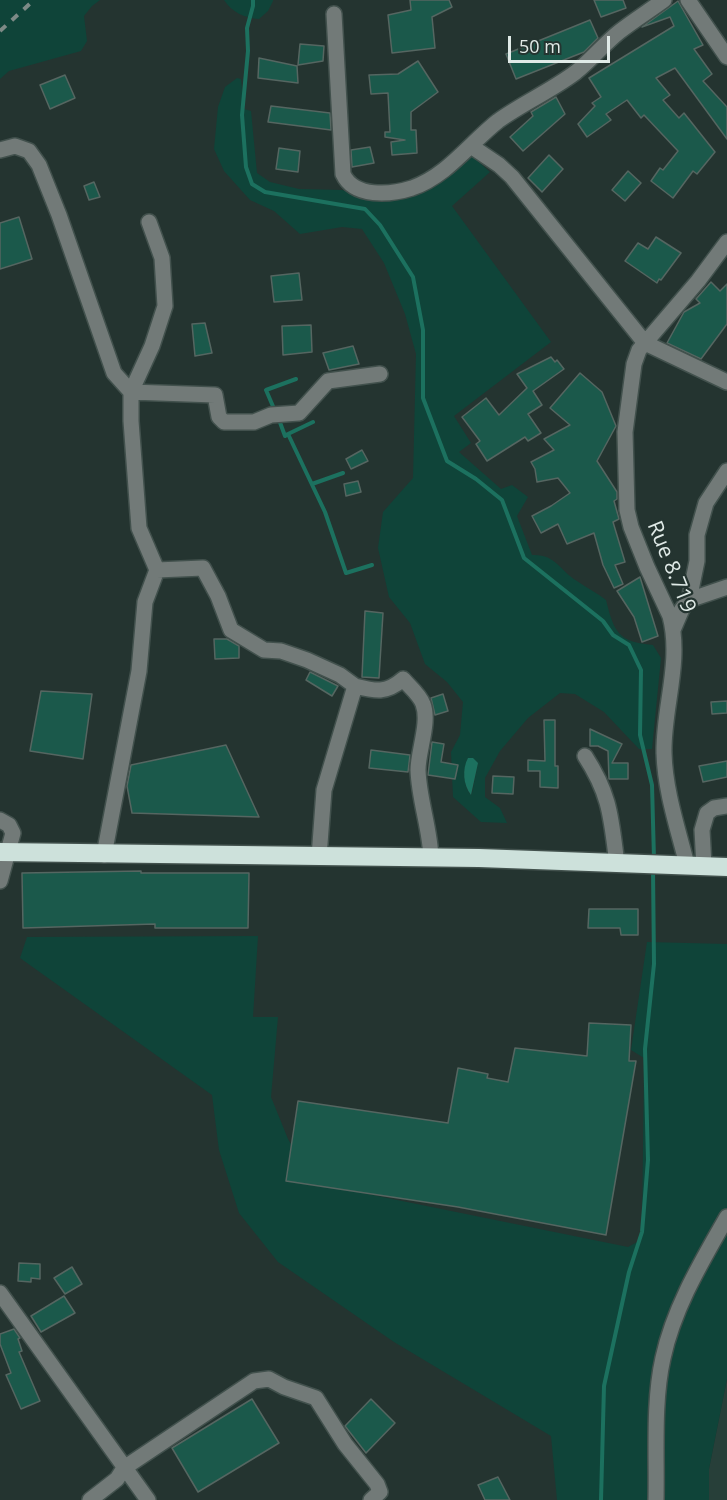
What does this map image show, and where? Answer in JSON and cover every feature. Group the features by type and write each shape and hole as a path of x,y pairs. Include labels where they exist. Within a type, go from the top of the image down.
{"highway":[{"path":"4,852 431,858 727,867"}],"street":[{"path":"334,14 343,174 348,184 363,191 382,193 411,189 429,180 498,122 575,72 619,32 663,0"},
{"path":"688,0 727,57"},
{"path":"0,150 15,146 30,151 39,165 59,215 114,373 131,392 215,395 219,417 224,422 254,422 271,415 299,413 328,381 380,374"},
{"path":"471,146 512,177 645,343 727,381"},
{"path":"104,855 139,671 146,602 157,570 140,528 130,421 131,392 152,346 165,306 162,258 149,222"},
{"name":"Rue 8.719","path":"689,866 665,777 664,751 674,654 673,630 670,616 631,527 627,510 625,432 634,364 645,343 698,281 727,242"},
{"path":"673,630 682,609 689,600 697,561 697,536 706,503 727,471"},
{"path":"157,570 203,568 218,596 231,630 264,650 281,651 307,660 340,675 355,686 376,692 394,687 403,679 423,702 425,714 418,768 420,793 429,828 431,858"},
{"path":"689,600 727,587"},
{"path":"319,857 324,790 355,686"},
{"path":"585,756 599,778 609,805 617,864"},
{"path":"689,866 706,813 714,808 727,806"},
{"path":"0,820 9,825 13,833 4,852 0,881"},
{"path":"656,1500 658,1391 663,1358 690,1282 727,1217"},
{"path":"0,1293 148,1500"},
{"path":"90,1500 117,1479 124,1467 254,1382 269,1379 316,1398 345,1444 377,1484 380,1492 371,1500"}],"shaded area":[{"path":"0,0 100,0 84,16 87,41 81,51 9,71 0,79"},
{"path":"224,0 273,1 268,11 259,19 239,14"},
{"path":"237,78 241,79 244,109 251,111 257,173 270,182 299,189 342,190 386,201 424,190 471,155 490,172 452,206 551,342 454,416 471,443 459,452 501,489 512,485 528,497 517,516 532,555 540,555 552,560 571,577 606,600 615,628 619,633 632,641 653,645 661,658 652,749 639,749 604,712 575,694 560,693 528,718 500,751 485,778 485,797 500,808 507,823 481,822 453,797 451,752 460,735 463,702 447,682 425,664 410,623 389,597 378,548 383,512 413,478 416,354 405,314 384,263 362,229 342,227 300,234 274,211 250,200 224,171 214,149 218,107 225,87","holes":["478,763 471,795 466,787 464,771"]},
{"path":"468,758 473,758 478,763 471,795 464,777"},
{"path":"258,936 253,1017 278,1017 271,1097 288,1139 310,1177 348,1190 628,1247 641,1240 642,1232 644,1058 631,1050 647,942 727,944 727,1379 709,1469 709,1500 557,1500 551,1436 394,1342 278,1262 239,1213 219,1150 212,1095 20,958 27,937"},
{"path":"727,1379 727,1500 709,1500 709,1469"}],"building":[{"path":"410,0 449,0 452,7 432,17 435,48 392,53 388,15 411,10"},
{"path":"594,0 623,0 626,8 601,17"},
{"path":"678,1 703,45 694,49 712,74 703,81 727,107 727,139 675,68 656,78 670,95 663,100 679,118 684,113 715,152 697,174 693,171 673,198 651,181 660,168 663,170 678,151 644,115 641,118 627,100 606,114 611,120 587,137 578,124 595,106 592,103 601,97 589,78 674,26 670,17 642,27"},
{"path":"590,20 598,38 584,52 516,79 506,54"},
{"path":"300,44 324,46 323,61 298,65"},
{"path":"259,58 297,66 298,83 258,78"},
{"path":"418,61 438,92 411,112 411,130 416,130 417,153 392,155 391,142 405,140 385,137 385,132 390,132 388,93 371,94 369,75 398,74"},
{"path":"65,75 75,98 50,109 40,85"},
{"path":"556,97 565,114 523,151 510,137 533,116 531,112"},
{"path":"271,106 330,113 331,130 268,122"},
{"path":"370,147 374,163 352,167 351,150"},
{"path":"279,148 300,151 298,172 276,169"},
{"path":"549,155 563,169 542,192 528,178"},
{"path":"628,171 641,183 625,201 612,190"},
{"path":"94,182 100,197 89,200 84,186"},
{"path":"19,217 32,259 0,269 0,223"},
{"path":"656,237 681,253 657,283 625,261 638,243 648,249"},
{"path":"299,273 302,300 274,302 271,276"},
{"path":"711,282 720,291 727,284 727,324 701,359 667,343 684,312 700,303 696,299"},
{"path":"205,323 212,353 195,356 192,324"},
{"path":"311,325 312,352 283,355 282,326"},
{"path":"353,346 359,364 329,370 323,353"},
{"path":"551,357 555,362 557,360 564,369 533,391 542,405 528,414 541,433 528,441 525,437 487,461 476,444 480,441 462,417 486,398 499,415 527,388 517,374"},
{"path":"580,373 602,392 616,426 597,461 617,492 617,499 614,501 619,519 613,522 625,562 615,565 623,584 614,588 603,565 594,533 567,544 558,524 541,533 532,516 570,493 558,478 537,482 535,469 531,462 554,450 544,439 570,425 550,408"},
{"path":"362,450 368,461 351,469 346,459"},
{"path":"358,481 361,492 346,496 344,484"},
{"path":"640,577 658,636 642,642 634,617 617,591"},
{"path":"365,611 383,613 379,678 362,677"},
{"path":"214,639 227,639 239,646 239,658 215,659"},
{"path":"310,672 338,686 332,696 306,680"},
{"path":"41,691 92,694 83,759 30,751"},
{"path":"443,694 448,711 435,715 431,698"},
{"path":"727,701 727,713 712,714 711,702"},
{"path":"544,720 555,720 555,766 558,766 558,788 540,787 540,771 528,771 528,760 545,761"},
{"path":"590,729 622,744 612,763 628,763 628,779 609,779 608,751 598,746 590,746"},
{"path":"432,742 444,744 441,762 458,765 455,779 428,775"},
{"path":"226,745 259,817 132,813 127,786 131,765"},
{"path":"371,750 410,755 408,772 369,768"},
{"path":"727,761 727,777 703,782 699,766"},
{"path":"493,776 514,777 513,794 492,793"},
{"path":"141,871 141,873 249,873 248,928 155,928 155,924 23,928 22,873"},
{"path":"589,909 638,909 638,935 621,935 620,928 588,928"},
{"path":"589,1023 631,1025 629,1061 636,1061 606,1235 458,1207 286,1181 298,1101 448,1123 458,1068 488,1074 487,1078 508,1082 515,1048 587,1056"},
{"path":"19,1263 40,1264 40,1279 31,1278 31,1282 18,1281"},
{"path":"72,1267 82,1284 65,1294 54,1278"},
{"path":"64,1296 75,1313 41,1332 31,1316"},
{"path":"14,1329 20,1338 18,1339 22,1351 19,1352 40,1401 21,1409 6,1375 11,1373 0,1344 0,1334"},
{"path":"252,1399 279,1443 198,1492 172,1448"},
{"path":"371,1399 395,1423 366,1453 345,1426"},
{"path":"498,1477 510,1500 485,1500 478,1485"}],"waterway":[{"path":"253,0 247,28 248,51 242,115 246,167 252,184 265,192 365,209 380,225 413,277 423,330 423,398 447,461 476,479 502,500 524,558 603,621 613,635 629,645 641,670 640,735 652,785 654,859"},
{"path":"275,411 266,390 296,379"},
{"path":"278,417 285,436 288,434 325,512 346,573 372,565"},
{"path":"288,434 313,422"},
{"path":"312,484 343,473"},
{"path":"601,1500 604,1386 629,1272 642,1232 648,1160 645,1049 654,964 653,870"}],"railway":[{"path":"0,31 34,0"}]}
